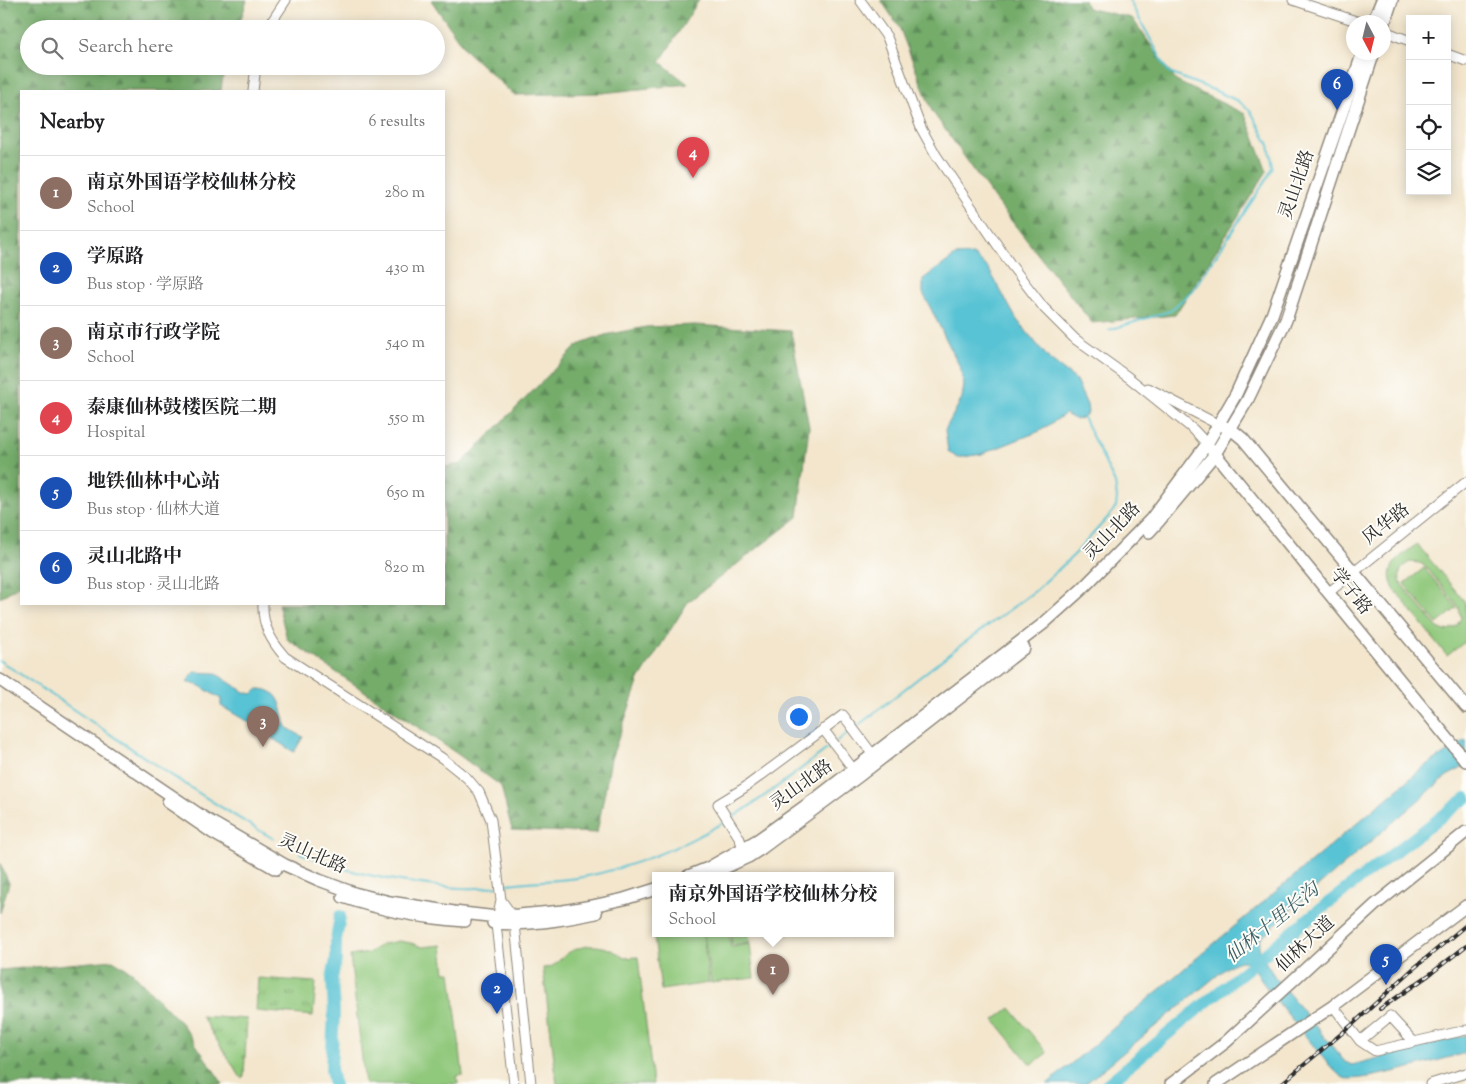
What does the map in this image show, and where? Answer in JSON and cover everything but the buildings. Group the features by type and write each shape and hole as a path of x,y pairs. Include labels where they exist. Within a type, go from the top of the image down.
{"main road":[{"path":"1377,15 1382,0"},
{"path":"1387,15 1392,0"},
{"name":"灵山北路","path":"716,872 748,857 762,848 1043,624 1082,589 1151,519 1207,444 1236,394 1272,315 1360,60"},
{"name":"灵山北路","path":"875,758 1054,624 1087,594 1159,521 1214,454 1247,401 1286,320 1371,60"},
{"name":"学子路","path":"1219,424 1231,429 1243,439 1466,707"},
{"name":"学子路","path":"1207,444 1466,762"},
{"name":"灵山北路","path":"0,680 206,819 285,865 354,893 390,902 497,920"},
{"name":"灵山北路","path":"0,690 213,833 282,872 359,902 388,910 438,919 514,920 564,919 629,905 652,897"},
{"name":"灵山北路","path":"698,872 708,868 741,843 759,839 856,773"},
{"name":"仙林大道","path":"1171,1084 1226,1042 1375,905 1466,832"},
{"name":"灵山北路","path":"514,920 624,899 652,889"},
{"path":"1216,1084 1333,1006 1466,906"}],"street":[{"path":"273,20 286,0"},
{"path":"860,0 886,37 921,128 936,155 1011,265 1044,308 1075,339 1128,377 1194,430 1207,444"},
{"path":"1293,0 1346,18"},
{"path":"1391,34 1406,40"},
{"path":"1451,55 1466,61"},
{"path":"253,90 255,75"},
{"path":"1128,377 1219,424"},
{"name":"风华路","path":"1328,593 1466,482"},
{"path":"263,605 262,615 267,630 274,644 285,657 442,758 468,778 479,792 491,820 501,900 497,920 514,1084"},
{"path":"741,843 718,804 744,788 842,715 875,758"},
{"path":"824,729 856,773"},
{"path":"501,900 514,920 531,1084"},
{"path":"1333,1006 1360,1041 1375,1051 1466,1030"},
{"path":"1360,1041 1390,1016 1414,1042"},
{"path":"1430,1084 1466,1073"}],"green space":[{"path":"0,0 247,0 241,20 20,20 20,75 224,75 221,90 20,90 20,585 0,598"},
{"path":"431,0 699,0 660,62 688,84 602,93 514,95 466,51"},
{"path":"881,0 1084,0 1087,8 1132,18 1176,81 1245,114 1267,171 1175,315 1092,323 995,200 932,111 900,29"},
{"path":"694,325 791,331 809,427 798,517 688,602 639,680 611,759 597,833 512,830 501,786 456,753 287,639 278,605 445,605 445,467 461,464 578,345 605,335 646,327"},
{"path":"1417,544 1466,603 1466,641 1447,656 1394,589 1391,581 1390,574 1395,562","holes":["1410,562 1420,563 1426,567 1459,608 1461,618 1456,627 1445,631 1438,628 1402,585 1400,572 1404,566"]},
{"path":"1424,568 1457,608 1437,624 1404,584"},
{"path":"0,863 9,883 0,913"},
{"path":"654,937 703,937 709,983 661,990"},
{"path":"704,937 729,937 731,947 750,944 754,978 711,983"},
{"path":"731,937 749,937 750,943 732,945"},
{"path":"399,941 422,947 442,945 445,972 451,972 463,1075 457,1076 458,1084 365,1084 350,956 368,953 383,944"},
{"path":"587,946 607,948 624,958 638,957 653,1084 557,1084 543,968 553,966 572,951"},
{"path":"113,960 132,972 182,1024 223,1084 0,1084 0,970"},
{"path":"258,978 316,982 313,1016 256,1011"},
{"path":"1010,1008 1047,1053 1031,1065 994,1020"},
{"path":"201,1016 247,1019 244,1076 241,1078"}],"water":[{"path":"973,255 988,268 1017,320 1050,360 1075,379 1087,405 1088,413 1077,420 1065,414 1040,431 982,454 957,458 948,451 945,430 962,398 964,385 960,367 923,293 923,279 955,256"},
{"path":"194,672 215,673 244,692 252,694 258,689 272,692 279,701 286,727 303,737 294,752 267,735 268,732 257,725 255,726 221,706 221,699 200,686 187,682"},
{"path":"1466,740 1466,766 1447,776 1294,907 1261,938 1259,947 1261,955 1275,977 1345,1062 1352,1065 1466,1035 1466,1053 1384,1074 1353,1079 1344,1078 1335,1072 1323,1058 1269,991 1252,965 1242,961 1230,965 1085,1084 1047,1084 1425,766"}],"waterway":[{"path":"1109,330 1170,311 1194,289 1273,167 1269,145 1250,110 1238,101 1169,73 1129,0"},
{"path":"855,728 953,651 1035,591 1074,555 1116,507 1115,483 1083,417"},
{"path":"0,661 170,775 274,839"},
{"path":"837,741 851,731"},
{"path":"730,819 769,793 831,746"},
{"name":"仙林十里长沟","path":"1107,1084 1315,913 1466,798"},
{"path":"502,885 573,879 620,868 674,848 726,821"},
{"path":"300,853 347,870 393,880 454,888 497,886"},
{"path":"334,1084 331,1069 334,1013 332,978 336,960 336,940 340,916"}],"railway":[{"path":"1281,1084 1466,925"},
{"path":"1380,1009 1429,975 1466,946"}],"place":[{"name":"灵山北路中","path":"1337,110"},
{"name":"泰康仙林鼓楼医院二期","path":"693,178"},
{"name":"南京市行政学院","path":"263,747"},
{"name":"地铁仙林中心站","path":"1386,985"},
{"name":"南京外国语学校仙林分校","path":"773,995"},
{"name":"学原路","path":"497,1014"}]}
